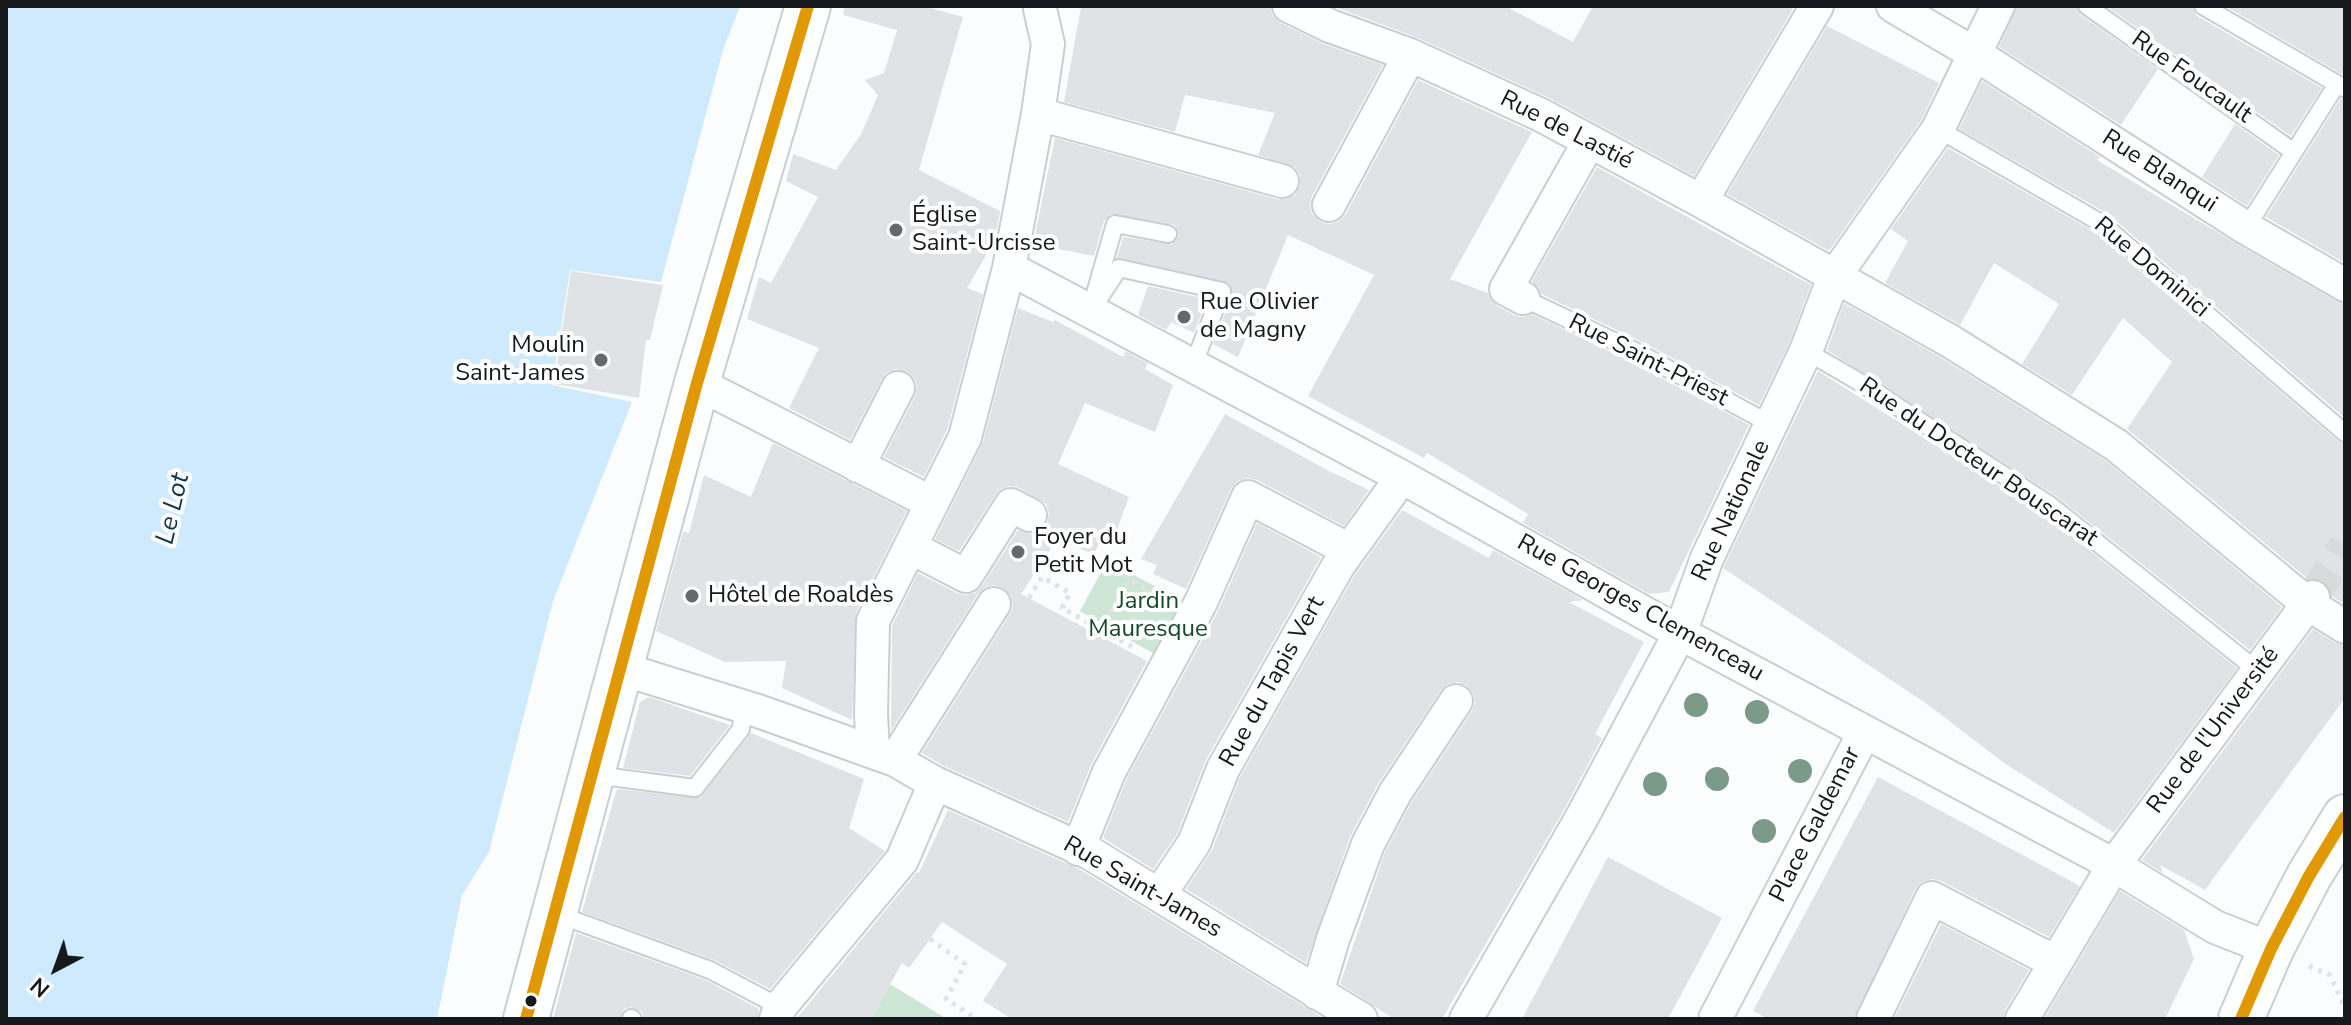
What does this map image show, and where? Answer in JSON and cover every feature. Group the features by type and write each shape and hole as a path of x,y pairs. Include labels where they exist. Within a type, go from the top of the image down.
{"main road":[{"path":"526,1019 697,383 808,6"},
{"path":"2241,1019 2271,949 2309,876 2345,817"}],"street":[{"name":"Rue de Lastié","path":"1289,6 1335,16 1410,55 1541,115 1950,341 2116,445 2345,627"},
{"path":"1701,201 1817,6"},
{"name":"Rue Blanqui","path":"1893,6 1975,54 2246,228 2345,285"},
{"name":"Rue Nationale","path":"1466,1019 1581,819 1680,633 1707,558 1806,351 1834,277 1938,129 1998,6"},
{"path":"884,755 871,714 873,621 965,437 1009,268 1038,114 1048,44 1039,7"},
{"path":"1329,205 1410,55"},
{"path":"1038,114 1282,181"},
{"path":"1523,298 1506,289 1589,142"},
{"name":"Rue Georges Clemenceau","path":"1009,268 1402,477 1680,633 2114,865 2215,927 2271,949"},
{"path":"697,383 932,503"},
{"path":"858,466 898,388"},
{"name":"Rue du Tapis Vert","path":"1159,895 1194,843 1223,769 1349,550 1402,477"},
{"path":"1078,849 1109,772 1201,602 1248,497 1349,550"},
{"path":"910,547 966,576 1011,505 1030,515"},
{"name":"Rue de l'Université","path":"2022,1019 2114,865 2310,601"},
{"path":"884,755 975,635 994,604"},
{"name":"Rue Saint-James","path":"619,668 884,755 935,783 1090,853 1361,1019"},
{"path":"1317,993 1368,844 1395,793 1456,701"},
{"name":"Place Galdemar","path":"1715,1019 1864,733"},
{"path":"778,1013 877,887 902,860 935,783"},
{"path":"1873,1019 1932,898 2055,962"}],"lane":[{"name":"Rue Foucault","path":"2087,6 2294,152"},
{"path":"2203,6 2341,86 2246,228"},
{"name":"Rue Dominici","path":"1938,129 2101,223 2345,433"},
{"path":"1090,312 1115,224 1168,234"},
{"path":"1090,312 1119,268 1222,291 1193,366"},
{"name":"Rue Saint-Priest","path":"1523,298 1639,353 1772,425"},
{"name":"Rue du Docteur Bouscarat","path":"1806,351 2050,505 2258,671"},
{"path":"593,774 695,788 741,729 743,707"},
{"path":"553,913 710,970 778,1013"}],"path":[{"path":"994,604 1027,602 1042,577 1070,593 1062,608 1165,666"},
{"path":"1100,629 1130,580 1150,591 1121,641"},
{"path":"1088,683 1112,636"},
{"path":"930,939 965,964 946,999 977,1019"},
{"path":"2271,949 2330,975 2345,1008"}],"green space":[{"name":"Jardin Mauresque","path":"1107,561 1189,604 1161,658 1080,611"},
{"path":"890,984 947,1019 871,1019"}],"water":[{"name":"Le Lot","path":"6,6 740,6 723,50 661,282 570,270 552,385 632,402 553,601 489,852 462,895 437,1019 6,1019"}],"building":[{"path":"845,6 923,6 963,17 919,170 1000,211 995,240 967,288 983,294 947,430 924,477 884,457 915,396 917,386 914,378 896,369 888,372 850,440 789,408 819,348 747,319 759,277 771,283 818,197 786,181 793,154 836,170 861,134 878,95 865,80 884,73 897,30 843,15"},
{"path":"1270,6 1273,16 1281,23 1324,44 1383,65 1312,196 1312,214 1321,222 1338,222 1346,214 1418,80 1532,132 1450,279 1488,293 1496,305 1514,315 1523,317 1532,314 1634,363 1749,425 1669,592 1649,594 1523,523 1528,514 1427,453 1424,458 1308,396 1374,275 1288,235 1238,357 1213,344 1232,295 1229,283 1117,258 1123,237 1172,244 1179,235 1175,225 1111,214 1104,221 1094,256 1033,244 1055,138 1277,199 1295,195 1300,185 1300,175 1295,167 1258,155 1275,113 1185,95 1175,132 1064,102 1081,7"},
{"path":"1332,6 1505,6 1573,42 1593,6 1787,6 1793,9 1694,176 1549,98 1418,38"},
{"path":"2017,6 2076,6 2081,15 2158,69 2121,125 1999,47"},
{"path":"2106,6 2192,6 2197,16 2322,88 2291,136"},
{"path":"2225,6 2345,6 2345,76"},
{"path":"1827,26 1939,83 1922,119 1829,251 1727,194"},
{"path":"1982,81 2100,157 2097,160 2345,304 2345,418 2108,214 1959,129"},
{"path":"2341,98 2345,99 2345,263 2266,217"},
{"path":"2235,124 2279,155 2247,206 2202,177"},
{"path":"1948,148 2095,232 2345,444 2345,605 2332,596 2325,582 2308,579 2127,429 2172,362 2123,318 2072,395 2022,364 2059,304 1994,263 1960,325 1885,283 1908,241 1891,229"},
{"path":"1597,167 1811,285 1789,344 1759,405 1644,343 1541,294 1532,281"},
{"path":"571,271 663,285 650,340 646,340 639,398 554,384"},
{"name":"Rue Olivier de Magny","path":"1148,286 1207,299 1194,333 1171,322 1166,330 1138,315"},
{"path":"1844,303 1940,357 2105,460 2282,607 2250,650 2056,496 1827,350"},
{"path":"1018,308 1053,322 1055,320 1123,357 1125,351 1148,363 1145,369 1173,385 1155,432 1085,403 1058,464 1129,497 1111,546 1100,541 1094,554 1056,540 1021,594 1147,661 1092,763 1068,822 922,753 1010,614 1013,606 1011,596 1003,588 994,585 978,594 891,731 892,626 918,573 957,593 975,593 1018,530 1032,534 1041,531 1047,523 1049,513 1046,504 1020,488 1010,486 995,495 959,551 935,539 983,442"},
{"path":"1818,371 2044,514 2237,668 2114,833 2004,763 1927,704 1723,568"},
{"path":"1225,414 1369,490 1344,526 1257,480 1248,478 1238,481 1231,489 1186,589 1153,574 1157,565 1141,559"},
{"path":"773,443 907,511 856,613 852,720 782,688 786,661 725,662 656,631 683,531 689,533 704,475 751,497"},
{"path":"1402,510 1489,558 1493,550 1583,600 1569,602 1644,642 1595,734 1602,738 1564,810 1442,1019 1394,1019 1340,984 1385,852 1411,803 1472,711 1475,703 1473,693 1466,685 1458,682 1448,684 1441,690 1378,784 1350,837 1306,963 1186,889 1212,850 1240,777 1354,576"},
{"path":"1257,523 1321,557 1206,760 1177,834 1153,869 1103,838 1126,780 1218,611"},
{"path":"2313,629 2345,646 2345,698 2205,890 2160,865 2163,873 2142,860"},
{"path":"649,697 730,725 690,776 623,768 640,702"},
{"path":"751,733 864,779 849,828 885,851 770,989 714,960 582,912 616,791 700,798"},
{"path":"1878,777 2080,886 2049,937 1941,881 1932,879 1922,882 1915,890 1854,1019 1769,1019 1753,1011"},
{"path":"948,810 1081,870 1325,1019 1012,1019 983,1001 1007,964 942,922 909,968 902,963 871,1019 796,1019 919,873"},
{"path":"1608,857 1722,918 1668,1019 1522,1019"},
{"path":"2120,891 2184,930 2194,959 2165,1019 2044,1019"},
{"path":"1941,924 2029,970 2003,1019 1894,1019"},
{"path":"576,933 706,980 759,1009 758,1019 644,1019 642,1012 631,1007 624,1009 620,1019 553,1019"}],"tunnel":[{"path":"2313,597 2345,545"}],"transit line":[{"path":"526,1019 697,383 808,6"},
{"path":"2241,1019 2271,949 2309,876 2345,817"}],"place":[{"name":"Église Saint-Urcisse","path":"896,230"},
{"name":"Rue Olivier de Magny","path":"1184,317"},
{"name":"Moulin Saint-James","path":"601,360"},
{"name":"Foyer du Petit Mot","path":"1018,552"},
{"name":"Hôtel de Roaldès","path":"692,596"}]}
